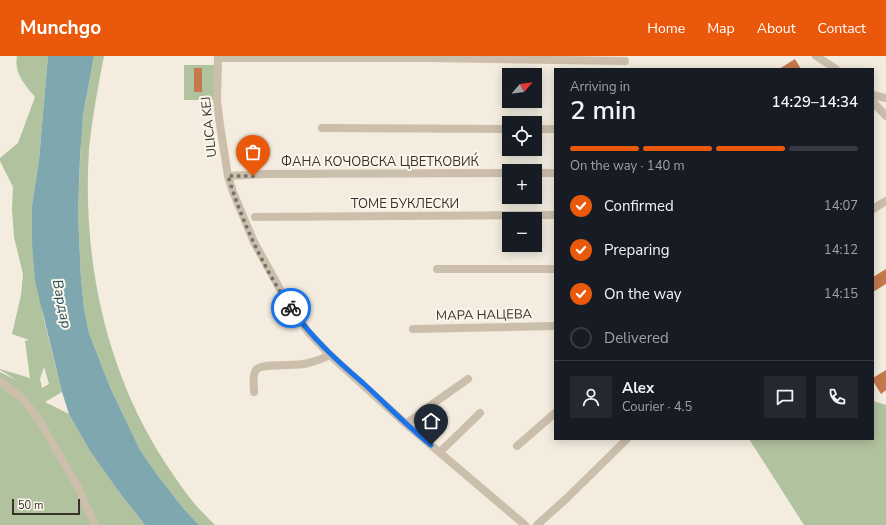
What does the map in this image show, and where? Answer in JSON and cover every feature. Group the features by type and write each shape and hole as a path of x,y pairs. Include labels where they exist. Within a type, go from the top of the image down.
{"street":[{"path":"816,56 834,68"},
{"path":"218,57 429,58 625,62"},
{"name":"ULICA KEJ","path":"218,57 218,107 224,160 228,176 235,199 254,242 286,300 308,332 330,355 406,424 525,525"},
{"path":"874,95 886,98"},
{"path":"874,103 886,116"},
{"path":"322,128 502,129"},
{"path":"542,129 554,130"},
{"name":"ФАНА КОЧОВСКА ЦВЕТКОВИЌ","path":"228,176 265,174 502,173"},
{"path":"542,173 554,173"},
{"path":"874,208 886,201"},
{"name":"ТОМЕ БУКЛЕСКИ","path":"255,217 554,215"},
{"path":"437,270 554,269"},
{"name":"МАРА НАЦЕВА","path":"413,329 554,326"},
{"path":"254,392 255,373 260,367 304,364 330,355"},
{"path":"406,424 468,378"},
{"path":"0,381 23,399 39,420 78,487 95,525"},
{"path":"440,452 480,413"},
{"path":"517,446 554,414"},
{"path":"538,525 626,440"}],"green space":[{"path":"17,56 48,56 39,160 32,205 43,316 62,392 45,402 69,414 90,451 145,525 0,525 0,372 18,381 0,369 30,378 25,341 29,340 12,334 21,295 23,274 14,237 12,209 13,187 0,161 0,158 18,143 35,97 27,88 18,73 16,62","holes":["44,367 49,384 42,388 40,379"]},
{"path":"94,56 104,56 90,137 88,190 94,272 102,312 113,352 127,391 145,428 166,464 185,492 215,525 199,525 183,508 140,450 110,387 89,333 84,309 81,279 78,214 83,115"},
{"path":"184,65 218,65 217,100 184,100"},
{"path":"874,401 886,405 886,525 804,525 750,440 874,440"}],"water":[{"name":"Вардар","path":"48,56 94,56 83,115 78,214 81,279 84,309 89,333 110,387 140,450 183,508 199,525 145,525 90,451 69,414 62,392 35,281 32,242 32,205 39,160"}],"building":[{"path":"795,59 800,68 781,68"},
{"path":"194,68 202,68 202,92 194,92"},
{"path":"886,269 886,284 874,291 874,276"},
{"path":"886,370 886,390 881,394 874,383 874,377"}],"way so far":[{"path":"253,176 228,176 243,219 264,262 291,308"}],"route":[{"path":"291,308 308,332 330,355 431,445"}]}
